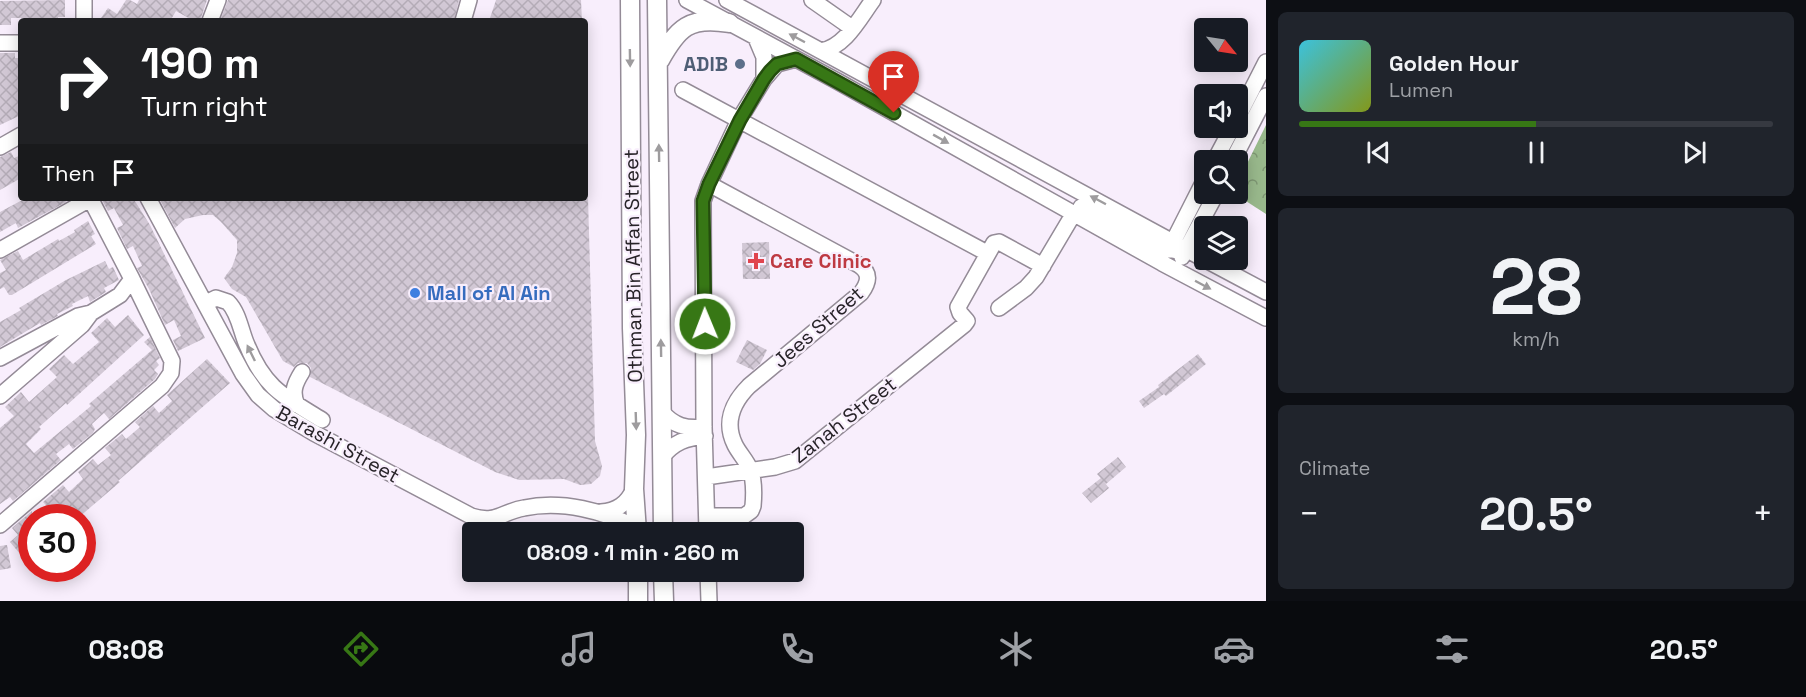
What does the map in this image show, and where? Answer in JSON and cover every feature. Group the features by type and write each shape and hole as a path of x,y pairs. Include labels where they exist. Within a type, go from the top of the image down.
{"main road":[{"name":"Othman Bin Affan Street","path":"630,0 632,328 636,522"},
{"name":"Othman Bin Affan Street","path":"657,0 663,522"},
{"path":"659,62 678,32 705,21 729,23"},
{"path":"638,582 638,601"},
{"path":"663,582 664,601"}],"street":[{"path":"84,0 84,18"},
{"path":"211,18 218,0"},
{"path":"464,18 469,0"},
{"path":"687,0 1074,213 1170,256 1187,249 1211,204"},
{"path":"727,0 849,66 1170,256 1266,318"},
{"path":"812,0 848,33"},
{"path":"821,51 834,47 848,33 873,0"},
{"path":"848,33 843,53 849,66"},
{"path":"756,38 764,57 764,79"},
{"path":"0,43 18,43"},
{"path":"707,522 702,208 709,184 740,120 764,79 777,64 796,59"},
{"path":"1248,97 1266,62"},
{"path":"683,90 987,253 994,243 999,242 1043,266"},
{"path":"1238,150 1266,96"},
{"path":"0,147 18,137"},
{"name":"Jees Street","path":"709,184 858,265 867,272 869,277 861,293 749,386 736,401 729,423 730,435 751,471"},
{"path":"1039,193 1102,216 1170,256"},
{"path":"0,250 85,201"},
{"path":"0,525 162,386 171,373 172,361 92,201"},
{"name":"Barashi Street","path":"150,201 247,380 258,395 274,409 314,433 471,516 493,519 513,510 534,506 561,506 600,512 621,522"},
{"path":"1170,256 1194,203"},
{"path":"999,308 1026,288 1043,266 1074,213"},
{"path":"1170,256 1187,249"},
{"path":"1187,249 1194,253"},
{"name":"Zanah Street","path":"706,477 782,466 795,461 964,325 967,321 960,313 958,306 987,253"},
{"path":"1225,270 1266,292"},
{"path":"0,358 78,316 91,313 120,295 132,279"},
{"path":"120,295 139,294"},
{"path":"206,303 216,298 231,305 250,353 272,386 285,398 322,420"},
{"path":"2,391 82,325 91,313"},
{"path":"272,386 279,387 287,384 300,371 294,388 297,405"},
{"path":"662,412 677,425 704,431"},
{"path":"662,457 677,442 704,431"},
{"path":"707,516 744,516 751,511 754,501 751,471"},
{"path":"600,512 609,512 624,504 634,489"},
{"path":"708,582 709,601"}],"green space":[{"path":"1266,125 1266,214 1248,202 1248,162"}],"building":[{"path":"65,0 65,17 11,18 11,25 0,25 0,1"},
{"path":"126,0 137,4 139,0 207,0 201,18 189,18 176,11 172,18 101,18 108,8 117,14"},
{"path":"228,0 459,0 455,18 221,18"},
{"path":"496,0 581,0 582,18 490,18"},
{"path":"0,53 15,53 15,58 18,58 18,116 0,125"},
{"path":"11,152 14,158 18,156 18,180 0,190 0,157"},
{"name":"Mall of Al Ain","path":"588,198 595,441 602,466 600,476 591,484 580,485 564,479 519,480 495,472 310,377 311,368 307,363 298,363 294,367 283,361 246,297 232,289 224,278 232,267 237,253 237,240 221,222 213,215 203,215 185,219 175,228 161,201 588,201"},
{"path":"20,201 66,202 18,228 16,223 0,232 0,212"},
{"path":"103,201 135,201 150,225 205,338 178,351 173,340 181,336 174,320 165,325 137,268 142,266 133,246 127,249 117,228 123,225 114,208 108,211"},
{"path":"88,221 95,234 91,236 96,244 12,295 9,295 4,287 0,289 0,273 6,270 0,260 18,251 23,260 58,239 59,241 75,232 74,230"},
{"name":"Care Clinic","path":"769,242 770,279 743,279 742,243"},
{"path":"105,261 109,269 113,267 119,280 104,288 106,292 90,302 88,296 72,304 73,306 57,314 58,316 41,325 40,323 0,347 0,322 66,280"},
{"path":"128,315 144,335 67,405 66,403 39,427 41,429 26,444 34,453 91,406 89,404 152,350 144,342 150,337 160,358 156,361 159,365 154,370 158,374 155,379 109,419 104,413 92,424 95,429 93,433 73,449 69,444 56,454 61,460 13,501 10,497 0,504 0,428 14,416 5,407 21,392 29,402 57,377 49,369 64,355 73,364 99,342 91,333 107,318 115,327"},
{"path":"747,340 767,350 760,364 753,370 736,362"},
{"path":"1198,354 1206,364 1166,396 1164,394 1144,408 1139,401"},
{"path":"207,359 230,383 94,504 45,504 43,502 63,485 69,492 83,479 78,472 93,459 98,465 111,455 105,448 122,434 126,439 140,427 135,422 153,406 159,413 172,401 167,395"},
{"path":"1118,457 1126,467 1106,484 1097,474"},
{"path":"1101,478 1109,488 1091,503 1082,493"},
{"path":"18,523 18,535 12,528"},
{"path":"18,535 18,552 10,542"},
{"path":"7,545 11,568 0,570 0,546"}],"place":[{"name":"ADIB","path":"740,64"},
{"name":"Care Clinic","path":"756,261"},
{"name":"Mall of Al Ain","path":"415,293"}],"route":[{"path":"705,324 703,201 740,120 770,71 777,64 796,59 894,113"}]}
